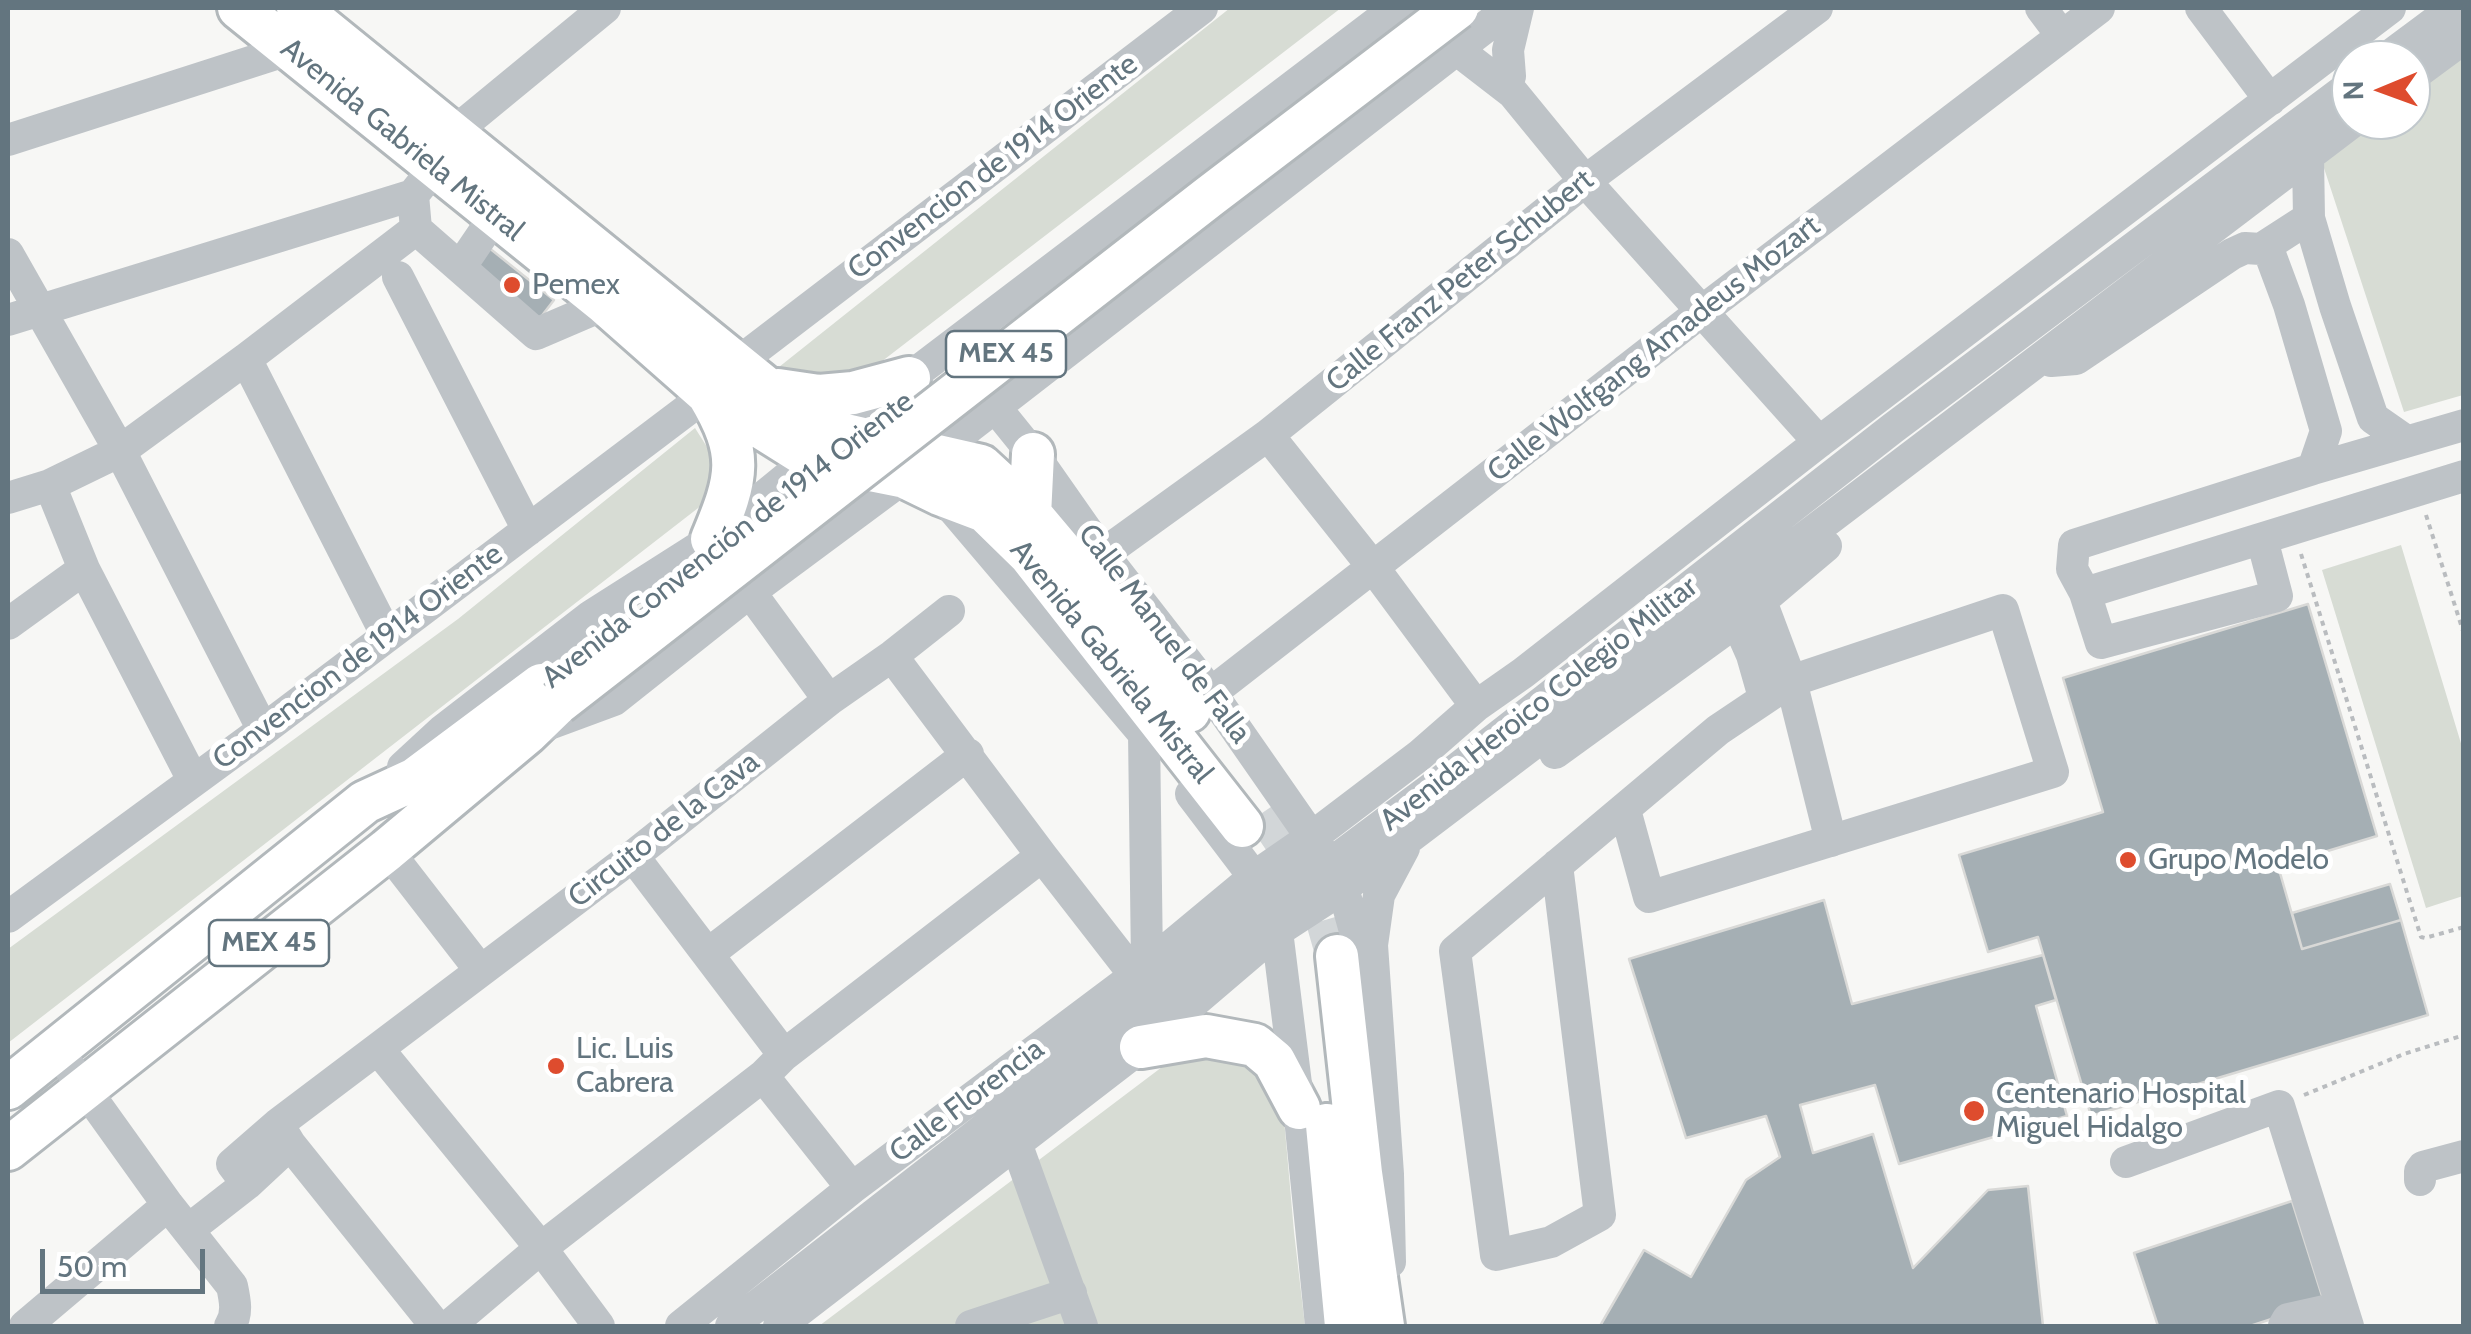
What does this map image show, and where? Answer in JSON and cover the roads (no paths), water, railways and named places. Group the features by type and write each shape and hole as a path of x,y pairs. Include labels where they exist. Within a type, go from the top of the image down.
{"main road":[{"name":"Avenida Gabriela Mistral","path":"240,8 294,28 434,164 606,304 737,382 826,446"},
{"name":"Avenida Convención de 1914 Oriente","path":"8,1149 387,850 527,733 549,694 1418,8"},
{"name":"Avenida Convención de 1914 Oriente","path":"8,1088 365,802 416,779 549,694 1210,196 1463,24"},
{"name":"Avenida Gabriela Mistral","path":"434,164 826,446 927,475 985,512 1030,554 1254,818 1117,617 1021,503 981,466 927,475"},
{"path":"712,539 728,501 735,464 727,426 737,382 819,396 910,378"},
{"path":"1030,516 1033,454"},
{"path":"1346,1326 1323,958 1383,1326"},
{"path":"1141,1048 1206,1036 1255,1046 1274,1061 1299,1108"}],"street":[{"path":"23,315 434,164 605,8"},
{"name":"Convencion de 1914 Oriente","path":"8,917 528,530 737,382 1202,8"},
{"name":"Avenida Convención de 1914 Oriente","path":"365,802 442,731 576,628 712,539 910,378 1396,8"},
{"path":"1418,8 1463,24 1585,181 1819,442"},
{"name":"Avenida Convención de 1914 Oriente","path":"527,733 614,700 750,592 927,475 995,407 1463,24 1510,8"},
{"path":"1511,84 1508,50 1518,8"},
{"name":"Calle Franz Peter Schubert","path":"1103,554 1268,435 1585,181 1817,8"},
{"path":"2041,8 2062,36"},
{"name":"Calle Wolfgang Amadeus Mozart","path":"1211,693 2099,8"},
{"path":"2201,8 2270,100"},
{"name":"Avenida Heroico Colegio Militar","path":"1328,863 1420,754 1476,706 2390,8"},
{"path":"2411,40 2454,8"},
{"path":"8,140 294,28"},
{"path":"2431,62 2464,38"},
{"name":"Avenida Heroico Colegio Militar","path":"731,1326 1145,979 1328,863 1440,782 1893,428 2331,100"},
{"name":"Avenida Heroico Colegio Militar","path":"1328,863 1411,835 2331,138"},
{"path":"2308,156 2309,218 2373,418 2406,441"},
{"path":"8,498 50,485 120,451 416,228 434,164"},
{"path":"461,266 495,216"},
{"path":"2261,249 2309,218"},
{"path":"416,228 536,334 606,304"},
{"path":"2036,362 2076,359 2232,254 2244,248 2261,249 2270,254 2289,305 2326,431 2313,468"},
{"path":"8,254 23,315 120,451 263,730"},
{"path":"398,276 528,530"},
{"path":"246,358 387,636"},
{"name":"Calle Manuel de Falla","path":"995,407 1211,693 1328,863 1375,1002"},
{"path":"2278,534 2276,596 2101,643 2085,593 2072,570 2074,545 2313,468 2464,425"},
{"path":"1268,435 1476,706"},
{"path":"927,475 1144,734 1266,904 1299,1108 1321,1326"},
{"path":"2085,593 2464,476"},
{"path":"1477,785 1526,774 1749,611 1862,515 1877,482"},
{"path":"50,485 84,569 193,780"},
{"path":"8,624 84,569"},
{"path":"750,592 829,700"},
{"path":"1556,865 1600,1215 1551,1242 1496,1255 1455,951 1556,865 1718,730 1777,689 2004,610 2053,772 1649,897 1624,810"},
{"name":"Circuito de la Cava","path":"25,1326 178,1218 247,1184 284,1134 378,1048 949,611"},
{"path":"1749,611 1831,841"},
{"path":"892,656 1042,856 1145,979"},
{"path":"1523,673 1544,702"},
{"path":"1144,734 1145,979"},
{"path":"708,954 968,754"},
{"path":"1420,754 1440,782"},
{"path":"1390,1326 1388,1174 1372,945 1379,895 1411,835"},
{"path":"387,850 480,970"},
{"path":"633,856 708,954 852,1188"},
{"path":"449,1326 541,1248 1042,856"},
{"name":"Avenida Heroico Colegio Militar","path":"779,1326 1141,1048 1266,904"},
{"name":"Calle Florencia","path":"681,1326 852,1188 1145,979"},
{"path":"378,1048 541,1248 599,1326"},
{"path":"57,1050 232,1286 236,1302 230,1326"},
{"path":"2126,1162 2279,1106 2345,1317 2288,1319 2284,1326"},
{"path":"284,1134 436,1326"},
{"path":"1016,1143 1082,1326"},
{"path":"2420,1180 2423,1167 2464,1156"},
{"path":"971,1326 1071,1293"}],"tunnel":[{"path":"1265,811 1318,889 1337,956"}],"place":[{"name":"Pemex","path":"512,285"},
{"name":"Grupo Modelo","path":"2128,860"},
{"name":"Lic. Luis Cabrera","path":"556,1066"},
{"name":"Centenario Hospital Miguel Hidalgo","path":"1974,1111"}]}
